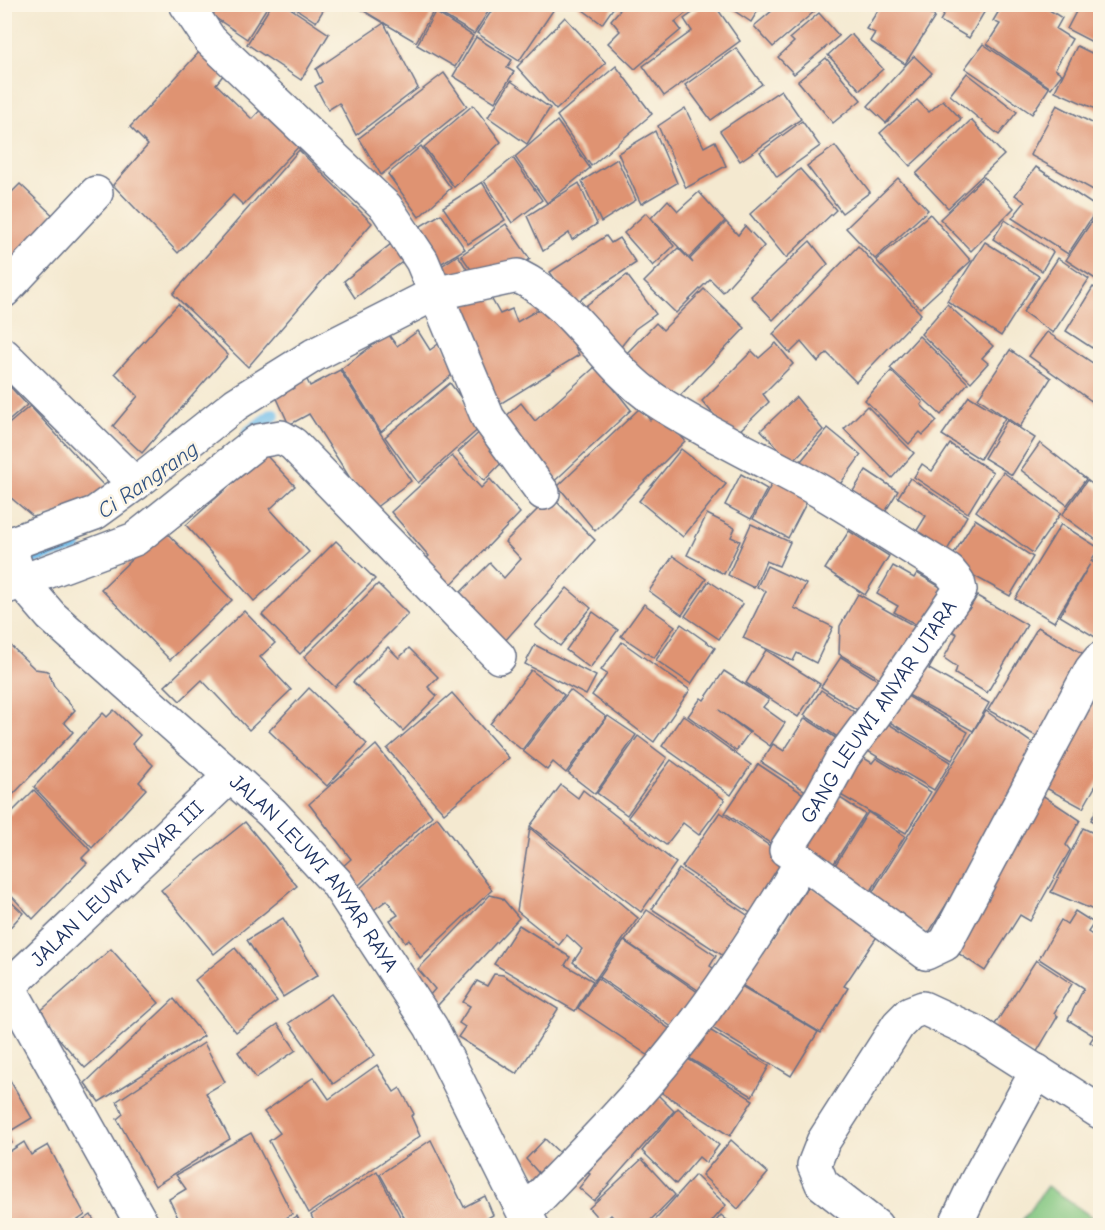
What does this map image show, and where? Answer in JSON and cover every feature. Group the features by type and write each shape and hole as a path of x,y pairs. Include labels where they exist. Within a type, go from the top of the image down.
{"street":[{"path":"186,4 210,40 386,207 422,261 488,418 543,493"},
{"path":"4,291 96,193"},
{"name":"GANG LEUWI ANYAR UTARA","path":"434,294 518,276 532,283 550,294 584,327 628,377 656,400 818,491 949,572 958,582 960,590 956,597 843,757 821,797 786,850 802,861"},
{"path":"434,294 314,355 236,404 95,513 18,541 14,575 135,539 258,441 281,437 293,444 500,657"},
{"path":"4,355 135,484"},
{"name":"JALAN LEUWI ANYAR RAYA","path":"14,575 51,616 272,813 336,882 431,1027 528,1219"},
{"path":"528,1219 674,1050 764,926 802,861 926,953 945,944 1091,670 1101,659"},
{"name":"JALAN LEUWI ANYAR III","path":"7,989 230,776"},
{"path":"7,989 143,1226"},
{"path":"876,1226 822,1184 814,1165 829,1132 898,1025 910,1013 923,1008 975,1032 1101,1112"},
{"path":"955,1226 975,1184 1037,1071"}],"green space":[{"path":"1047,1186 1100,1223 1100,1225 1019,1225"}],"building":[{"path":"195,4 269,4 247,39"},
{"path":"272,4 284,4 329,34 301,80 247,44"},
{"path":"289,4 327,4 316,22"},
{"path":"352,4 430,4 435,8 416,42"},
{"path":"447,4 493,4 474,34 441,14"},
{"path":"496,4 546,4 554,9 519,61 477,33"},
{"path":"575,4 616,4 602,24"},
{"path":"625,4 685,4 691,9 675,22 681,30 635,69 608,43 620,31 611,20"},
{"path":"705,4 714,4 740,41 664,96 643,66 692,31 684,19"},
{"path":"724,4 762,4 751,22"},
{"path":"780,4 810,4 815,11 773,47 754,26"},
{"path":"882,4 916,4 935,17 905,64 870,41 875,33 866,29"},
{"path":"950,4 989,4 969,38 940,21"},
{"path":"1003,4 1040,4 1062,18 1056,29 1072,39 1055,69 1062,74 1051,88 987,44 1000,24 993,21"},
{"path":"1080,4 1100,4 1100,46 1067,29"},
{"path":"435,12 473,36 455,67 417,45"},
{"path":"819,13 839,36 794,74 778,57 794,42 790,38"},
{"path":"565,17 606,63 556,110 517,67"},
{"path":"384,23 418,88 356,135 339,103 328,110 315,86 322,82 316,69"},
{"path":"851,34 883,69 860,90 828,55"},
{"path":"476,37 512,60 507,68 514,72 495,102 453,76"},
{"path":"983,44 1049,88 1032,114 965,68"},
{"path":"1077,46 1100,57 1100,111 1055,91"},
{"path":"736,48 762,84 711,120 685,85"},
{"path":"202,49 225,73 216,84 252,119 266,104 302,143 243,205 233,195 178,253 113,185 148,145 130,127"},
{"path":"914,56 932,73 886,123 868,106"},
{"path":"826,58 861,100 833,123 798,81"},
{"path":"616,66 652,114 591,166 557,116"},
{"path":"444,73 467,106 381,175 359,138"},
{"path":"967,73 1017,112 999,135 950,95"},
{"path":"511,81 550,108 527,144 488,117"},
{"path":"781,90 801,119 740,161 720,131"},
{"path":"917,100 929,112 943,100 961,119 910,166 880,133"},
{"path":"473,105 501,142 454,187 424,147"},
{"path":"1057,105 1100,127 1100,183 1095,191 1030,155"},
{"path":"685,108 704,147 715,141 726,166 686,188 658,126"},
{"path":"971,120 1004,155 948,208 916,174"},
{"path":"557,121 590,168 547,203 515,157"},
{"path":"802,121 820,146 777,177 760,152"},
{"path":"655,131 677,183 641,204 618,153"},
{"path":"421,146 451,188 419,217 388,174"},
{"path":"835,146 870,192 842,213 807,166"},
{"path":"299,150 372,223 248,367 173,294"},
{"path":"513,158 542,200 512,223 484,181"},
{"path":"617,159 636,200 601,222 582,181"},
{"path":"1036,167 1098,208 1068,254 1012,218 1025,202 1015,195"},
{"path":"800,169 836,210 786,258 750,214"},
{"path":"984,177 1014,208 971,251 940,219"},
{"path":"898,178 928,210 875,259 846,228"},
{"path":"482,182 505,220 468,244 443,207"},
{"path":"579,183 597,224 572,240 569,233 543,251 527,216"},
{"path":"20,184 62,224 4,283 4,200"},
{"path":"699,192 725,221 689,258 651,218 668,200 678,211"},
{"path":"1098,212 1100,213 1100,282 1066,260"},
{"path":"646,213 674,246 653,266 624,233"},
{"path":"441,214 465,249 437,266 414,230"},
{"path":"930,214 971,261 920,308 876,260"},
{"path":"1005,220 1053,252 1042,271 993,239"},
{"path":"726,222 738,235 745,226 764,246 723,292 710,279 676,313 644,282 678,248 693,263 690,259"},
{"path":"506,224 530,259 506,275 479,281 461,255"},
{"path":"606,236 611,243 619,238 636,263 572,305 550,272"},
{"path":"400,237 410,256 355,298 344,281"},
{"path":"810,241 828,264 773,320 751,296"},
{"path":"985,242 1039,276 1001,336 947,301"},
{"path":"858,246 921,314 856,382 827,353 818,362 801,342 790,353 773,334"},
{"path":"458,255 473,279 448,286 437,269"},
{"path":"1058,258 1089,279 1053,333 1023,312"},
{"path":"627,275 656,314 635,329 620,348 576,313"},
{"path":"1093,287 1100,291 1100,346 1096,343 1092,348 1066,331"},
{"path":"486,289 500,314 512,309 517,322 553,301 579,355 495,407 445,314"},
{"path":"704,289 745,328 672,404 624,356 656,323 663,330"},
{"path":"178,304 228,355 142,453 113,426 138,396 115,373"},
{"path":"947,304 993,346 982,358 988,363 971,382 921,334"},
{"path":"418,331 430,350 441,342 458,370 381,432 341,369 388,334 397,346"},
{"path":"1047,332 1100,368 1100,407 1029,356"},
{"path":"919,336 968,383 941,415 890,368"},
{"path":"776,343 793,364 763,394 769,402 733,437 702,401 752,351 759,358"},
{"path":"1010,350 1051,378 1020,427 978,398"},
{"path":"596,366 631,410 546,489 496,425 521,403 535,421"},
{"path":"340,370 411,481 371,511 309,414 289,425 276,396 306,378 310,386"},
{"path":"891,371 923,402 921,405 937,421 923,435 920,432 909,444 865,400"},
{"path":"4,380 27,405 4,425"},
{"path":"450,383 482,426 418,483 385,437"},
{"path":"969,396 1005,418 980,459 942,435"},
{"path":"796,397 823,430 791,463 761,430"},
{"path":"30,406 106,488 69,512 36,519 4,492 4,428"},
{"path":"867,406 914,453 892,478 844,429"},
{"path":"640,408 650,420 661,411 685,441 595,531 558,486"},
{"path":"1007,420 1035,438 1012,475 984,458"},
{"path":"485,427 509,455 484,481 458,452"},
{"path":"828,428 861,455 833,494 797,466"},
{"path":"1040,443 1086,479 1067,505 1021,470"},
{"path":"950,444 993,472 968,513 914,477 922,464 932,471"},
{"path":"681,449 726,484 683,537 639,501"},
{"path":"265,454 295,486 270,509 309,552 254,601 186,525"},
{"path":"452,456 481,488 490,479 520,513 445,591 420,565 429,556 391,512"},
{"path":"866,470 898,491 882,517 850,496"},
{"path":"1003,472 1061,513 1033,553 976,511"},
{"path":"741,474 767,489 751,519 725,505"},
{"path":"776,476 811,494 788,538 753,519"},
{"path":"910,478 967,516 942,559 911,540 926,516 898,497"},
{"path":"1087,480 1100,490 1099,542 1062,515"},
{"path":"551,496 595,540 503,643 456,597 490,563 504,578 521,559 505,542"},
{"path":"707,514 735,528 731,537 740,541 724,574 687,555"},
{"path":"975,519 1033,557 1010,596 949,562"},
{"path":"751,524 790,542 779,566 766,561 754,588 728,575"},
{"path":"1061,524 1099,548 1091,561 1100,567 1100,640 1060,616 1090,564 1054,622 1015,599"},
{"path":"163,529 232,600 170,660 101,589"},
{"path":"849,531 889,556 865,595 825,569"},
{"path":"336,541 375,579 300,654 262,615"},
{"path":"673,556 706,579 682,615 649,591"},
{"path":"767,566 806,584 794,608 833,627 816,663 797,653 793,661 743,638 766,591 757,587"},
{"path":"893,566 914,578 917,573 947,591 924,629 894,612 898,606 877,594"},
{"path":"709,581 743,604 719,639 685,616"},
{"path":"378,584 408,614 335,687 304,657"},
{"path":"567,588 591,608 560,646 535,626"},
{"path":"858,594 925,632 893,686 839,654 840,626"},
{"path":"977,596 1027,625 987,693 955,674 957,667 944,658 957,634 947,628 960,604 969,609"},
{"path":"644,604 675,626 654,658 621,636"},
{"path":"244,611 275,643 260,657 291,690 249,730 202,680 180,701 165,686"},
{"path":"593,612 618,630 590,668 566,650"},
{"path":"681,624 715,648 691,684 656,660"},
{"path":"1038,627 1094,660 1047,742 988,710"},
{"path":"622,642 690,690 654,742 592,695 607,674 601,670"},
{"path":"8,643 35,669 48,671 54,686 75,710 64,722 73,732 4,804 4,647"},
{"path":"535,645 596,676 586,695 525,664"},
{"path":"930,646 939,651 929,669 989,703 973,731 901,691"},
{"path":"388,647 399,658 409,648 438,677 428,687 437,696 403,731 353,682"},
{"path":"766,650 820,684 798,717 746,683"},
{"path":"841,657 889,687 870,718 821,687"},
{"path":"531,670 564,695 522,750 490,724"},
{"path":"1100,670 1100,778 1083,808 1035,782"},
{"path":"724,671 769,700 763,707 785,723 770,746 719,710 749,733 736,751 688,716 701,698 704,700"},
{"path":"309,688 367,744 327,786 269,731"},
{"path":"570,690 606,717 566,773 553,762 547,770 523,751"},
{"path":"821,690 860,716 845,742 804,715"},
{"path":"452,693 509,758 444,813 387,749"},
{"path":"904,694 968,732 952,760 888,721"},
{"path":"114,710 140,735 132,744 153,765 139,782 146,789 92,848 34,787 103,713 107,717"},
{"path":"986,711 1042,750 928,934 870,896"},
{"path":"683,715 751,765 731,795 662,746"},
{"path":"608,716 636,735 595,794 568,773"},
{"path":"805,718 842,742 810,794 761,762 773,744 784,751"},
{"path":"882,720 951,762 934,790 866,750"},
{"path":"638,736 667,758 627,815 597,793"},
{"path":"376,745 432,816 358,886 342,867 351,859 309,804"},
{"path":"854,752 872,763 876,758 931,792 906,833 832,790"},
{"path":"671,760 725,800 699,835 683,823 666,845 628,817"},
{"path":"758,764 811,799 779,849 725,813"},
{"path":"561,785 578,798 583,790 676,863 641,912 530,826"},
{"path":"34,790 90,850 82,858 87,863 33,919 4,888 4,810 9,815"},
{"path":"1036,791 1080,820 1066,845 1070,850 1030,921 1020,915 985,971 950,948"},
{"path":"837,796 865,814 833,865 805,848"},
{"path":"1100,803 1100,825 1091,820"},
{"path":"720,812 792,861 755,916 682,867"},
{"path":"868,812 905,836 866,899 829,875"},
{"path":"437,817 492,890 420,958 409,939 405,942 390,920 398,915 387,900 371,912 356,892"},
{"path":"245,822 297,886 214,954 161,890"},
{"path":"530,828 638,918 595,980 573,962 582,949 567,935 559,945 517,911"},
{"path":"1083,828 1100,836 1100,902 1096,911 1051,892"},
{"path":"679,869 756,921 731,961 652,909"},
{"path":"809,885 882,929 844,986 848,988 821,1033 740,984 768,939 772,942"},
{"path":"4,895 23,913 4,934"},
{"path":"490,895 502,898 519,918 437,1006 429,996 435,989 418,969"},
{"path":"647,910 716,956 710,966 716,970 701,992 625,941"},
{"path":"1075,911 1094,923 1088,932 1100,940 1100,1049 1090,1042 1094,1036 1068,1020 1084,988 1039,959 1061,920 1067,924"},
{"path":"283,918 318,975 283,997 247,940"},
{"path":"519,925 570,957 565,965 593,981 575,1011 494,964"},
{"path":"624,941 699,993 676,1030 599,977"},
{"path":"235,948 277,1001 236,1032 195,980"},
{"path":"111,949 159,1003 85,1068 37,1014"},
{"path":"1036,960 1072,984 1054,1013 1058,1016 1035,1055 992,1029"},
{"path":"494,974 503,975 558,1009 517,1074 458,1037 465,1027 459,1023 470,1006 463,1002 477,981 487,986"},
{"path":"597,978 671,1030 652,1058 578,1008"},
{"path":"733,981 818,1032 791,1076 706,1024"},
{"path":"331,994 375,1055 333,1084 289,1023"},
{"path":"174,999 204,1036 99,1102 85,1083"},
{"path":"698,1023 769,1066 752,1096 679,1052"},
{"path":"278,1024 296,1050 256,1078 238,1052"},
{"path":"204,1043 225,1082 206,1093 230,1139 155,1186 117,1119 123,1114 117,1101"},
{"path":"685,1057 753,1100 730,1136 662,1093"},
{"path":"377,1065 394,1092 400,1088 414,1114 411,1116 420,1136 309,1213 269,1141 280,1133 264,1112 314,1077 329,1099"},
{"path":"4,1070 32,1118 7,1133 12,1143 4,1148"},
{"path":"649,1086 674,1111 594,1201 579,1188 590,1174 579,1161"},
{"path":"678,1108 719,1145 706,1163 699,1157 676,1184 642,1151"},
{"path":"251,1133 292,1214 274,1226 182,1226 169,1199 186,1189 176,1175"},
{"path":"545,1139 564,1157 545,1180 526,1159"},
{"path":"431,1140 464,1207 485,1196 493,1215 474,1226 409,1226 380,1174"},
{"path":"731,1140 768,1173 738,1209 702,1175"},
{"path":"24,1142 31,1155 48,1145 85,1215 69,1226 4,1226 4,1155"},
{"path":"642,1159 675,1195 645,1226 621,1226 611,1215 602,1223 589,1208"},
{"path":"377,1171 405,1226 316,1226 311,1215"},
{"path":"695,1175 726,1205 708,1226 650,1226"},
{"path":"91,1215 97,1226 75,1226"},
{"path":"721,1215 734,1226 712,1226"},
{"path":"297,1216 302,1226 282,1226"}],"waterway":[{"name":"Ci Rangrang","path":"249,433 273,415"},
{"name":"Ci Rangrang","path":"15,568 31,558 75,545"}]}
